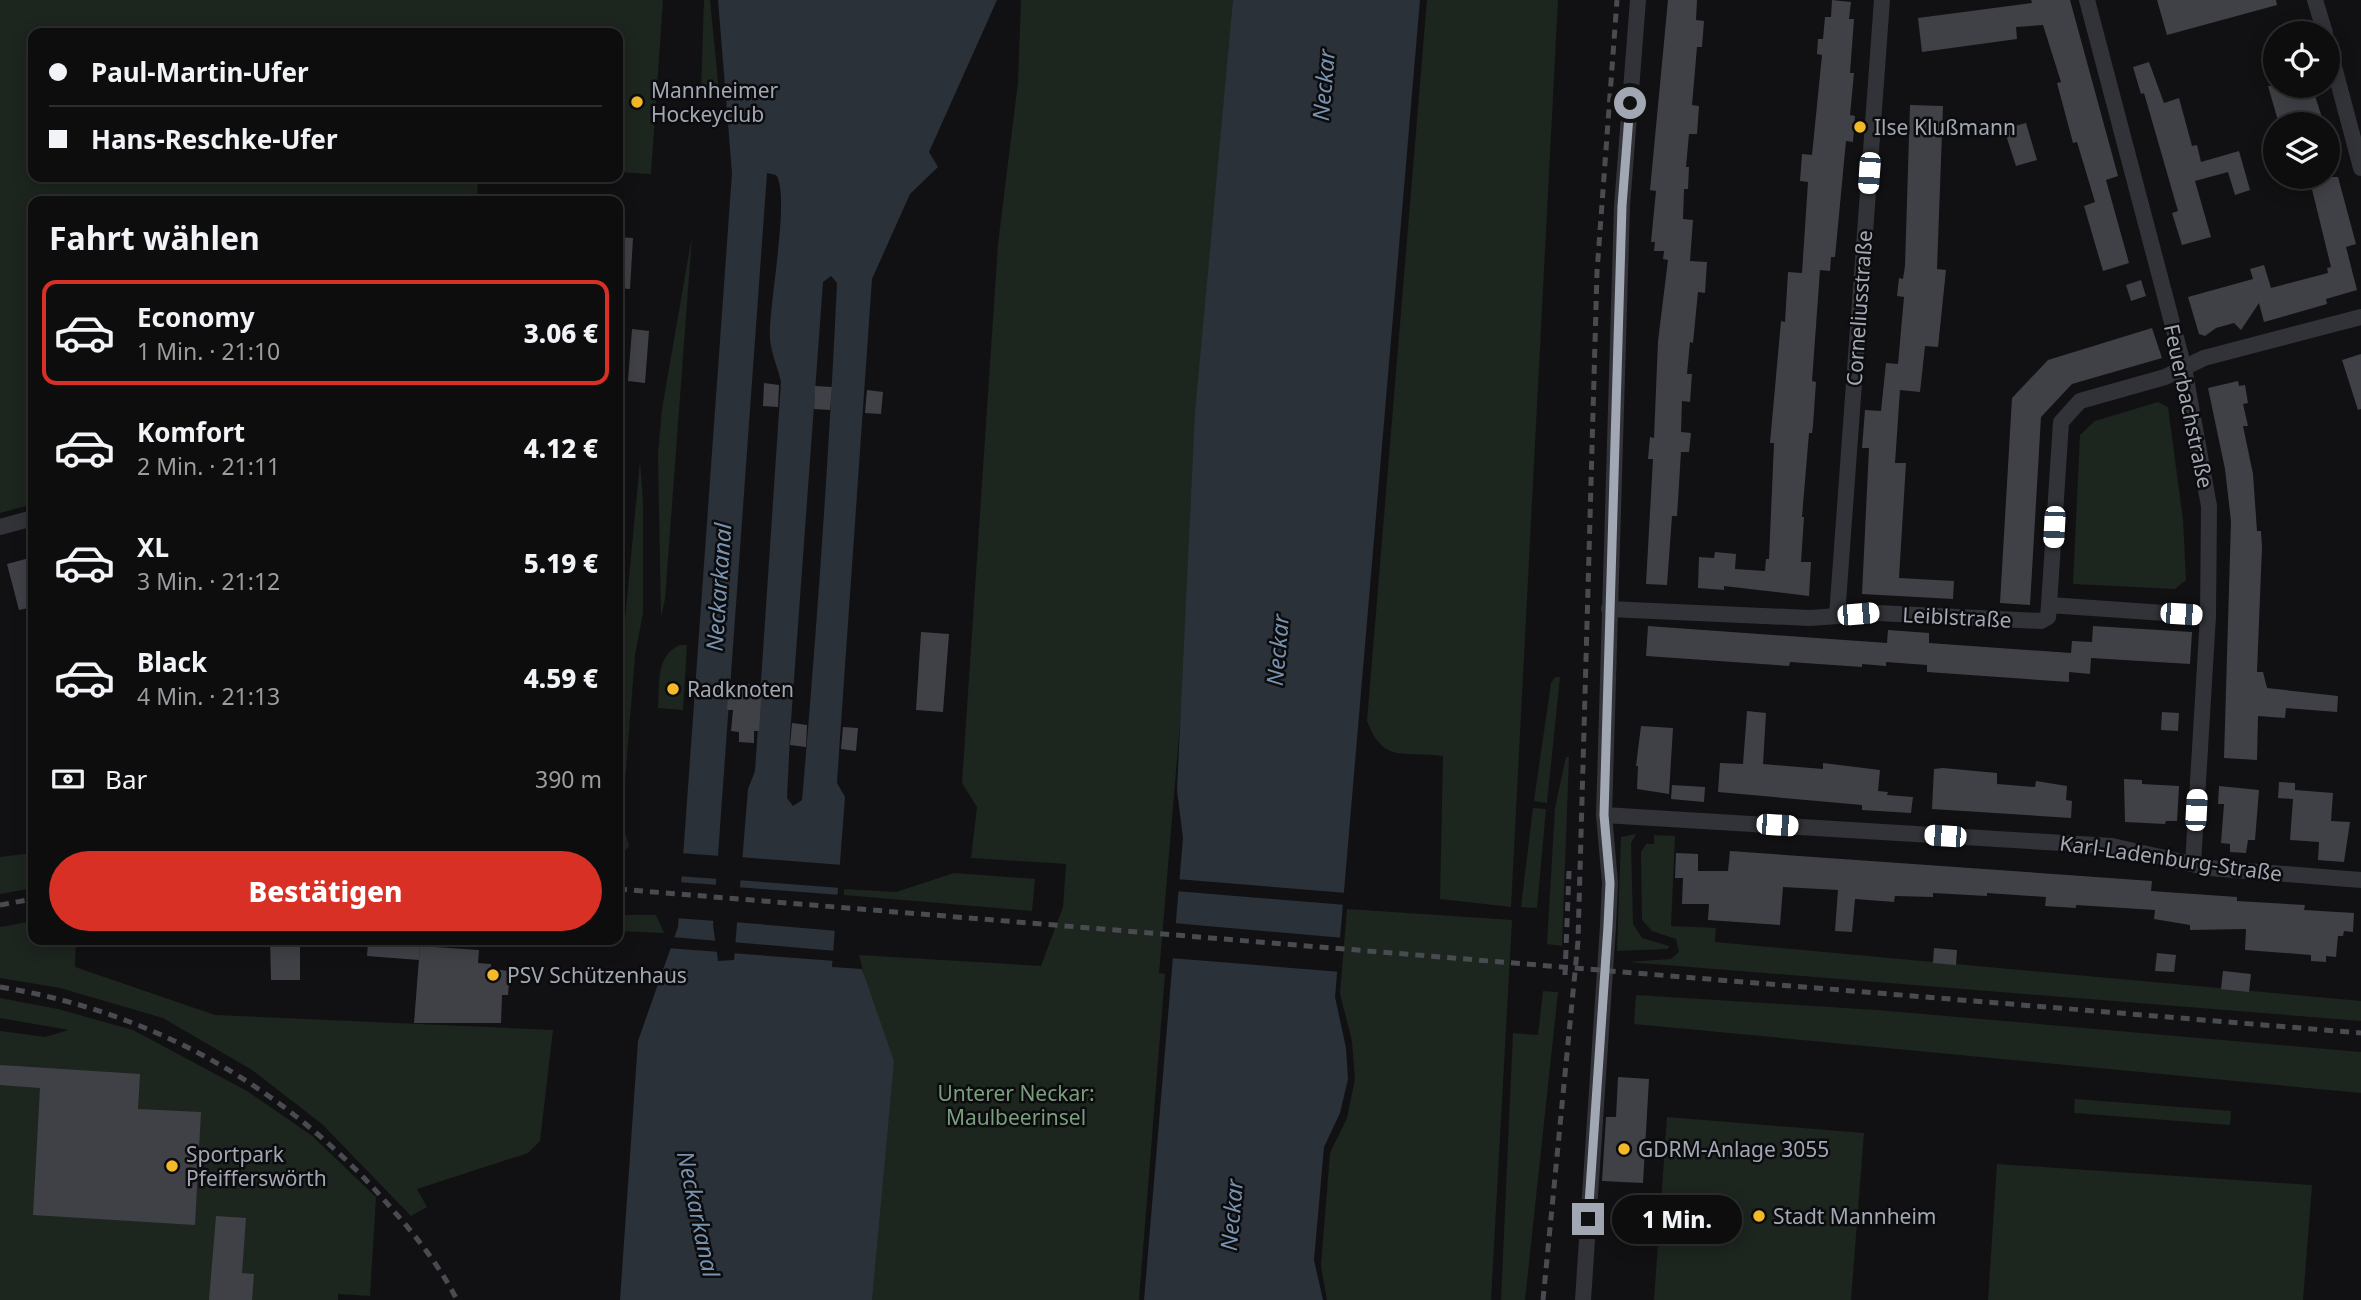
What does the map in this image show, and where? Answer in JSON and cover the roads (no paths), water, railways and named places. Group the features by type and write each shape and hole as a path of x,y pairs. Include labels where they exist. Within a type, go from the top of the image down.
{"street":[{"path":"1583,1300 1610,883 1604,815 1609,608 1622,206 1638,0"},
{"name":"Corneliusstraße","path":"1837,616 1882,0"},
{"name":"Feuerbachstraße","path":"2087,0 2184,368 2209,506 2208,616 2193,864"},
{"path":"2315,0 2321,21"},
{"path":"2340,89 2361,168"},
{"path":"2208,616 2049,605 2060,422 2080,401 2165,377 2204,358 2361,317"},
{"path":"0,527 28,519"},
{"name":"Leiblstraße","path":"1609,608 1810,618 1878,612 2041,621 2048,617 2049,605"},
{"name":"Karl-Ladenburg-Straße","path":"1604,815 2112,846 2193,864 2361,880"}],"water":[{"name":"Neckarkanal","path":"718,0 997,0 929,152 938,167 910,194 872,279 837,783 845,797 832,967 862,969 894,1061 872,1300 620,1300 638,1041 678,927 732,173","holes":["767,173 776,175 780,186 780,227 770,339 781,382 755,771 748,789 734,960 718,961 713,925","831,276 837,283 818,606 802,800 793,806 787,798 790,735 823,282"]},
{"name":"Neckar","path":"1233,0 1420,0 1335,997 1346,1048 1348,1079 1340,1113 1324,1147 1314,1260 1323,1300 1144,1300 1183,838 1177,790 1195,413"}],"railway":[{"path":"1543,1300 1578,941 1597,272 1617,0"},
{"path":"1565,975 1569,871"},
{"path":"623,889 2361,1033"},
{"path":"0,905 28,900"},
{"path":"0,987 57,999 166,1037 216,1063 264,1093 310,1128 353,1166 419,1241 457,1300"}],"place":[{"name":"Mannheimer Hockeyclub","path":"637,102"},
{"name":"Ilse Klußmann","path":"1860,127"},
{"name":"Radknoten","path":"673,689"},
{"name":"PSV Schützenhaus","path":"493,975"},
{"name":"GDRM-Anlage 3055","path":"1624,1149"},
{"name":"Sportpark Pfeifferswörth","path":"172,1166"},
{"name":"Stadt Mannheim","path":"1759,1216"}],"park label":[{"name":"Unterer Neckar: Maulbeerinsel","path":"1016,1105"}]}
